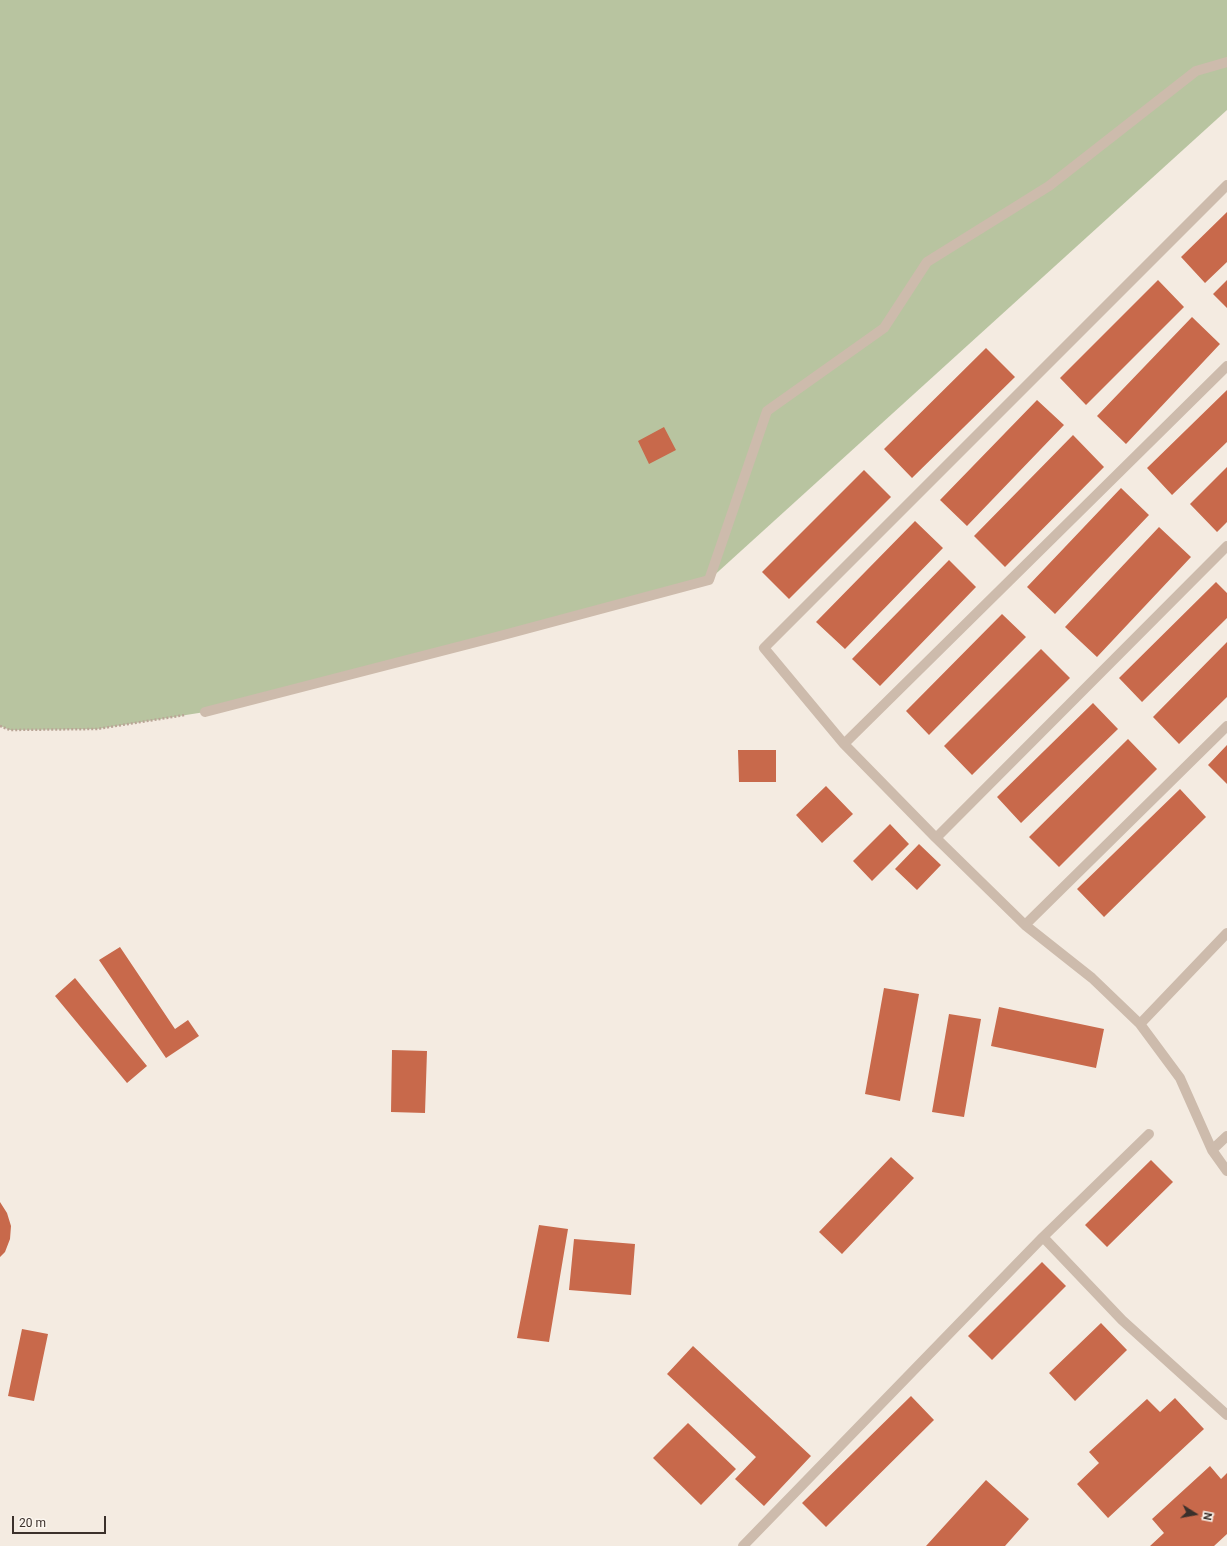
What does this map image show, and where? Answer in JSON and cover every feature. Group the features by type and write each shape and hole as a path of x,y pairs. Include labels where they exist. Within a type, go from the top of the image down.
{"street":[{"path":"206,712 496,637 708,580 767,411 884,328 927,262 1049,186 1196,71 1227,62"},
{"path":"1227,185 764,648 844,744 936,838 1025,925 1092,978 1140,1024 1180,1078 1212,1150 1227,1171"},
{"path":"844,744 1227,366"},
{"path":"936,838 1227,546"},
{"path":"1025,925 1227,726"},
{"path":"1140,1024 1227,933"},
{"path":"743,1546 1043,1237 1149,1134"},
{"path":"1212,1150 1227,1136"},
{"path":"1043,1237 1122,1320 1227,1415"}],"path":[{"path":"0,726 10,730 97,729 206,712"}],"green space":[{"path":"0,0 1227,0 1227,110 709,580 205,712 97,729 10,730 0,726"}],"building":[{"path":"1227,212 1227,262 1205,283 1181,257"},
{"path":"1158,280 1184,307 1086,405 1060,378"},
{"path":"1227,280 1227,308 1213,294"},
{"path":"1192,317 1220,344 1126,444 1097,416"},
{"path":"986,348 1015,377 912,478 884,449"},
{"path":"1227,390 1227,442 1172,495 1147,468"},
{"path":"1037,400 1064,425 967,526 940,500"},
{"path":"664,427 676,450 649,464 638,441"},
{"path":"1073,435 1104,467 1005,567 974,536"},
{"path":"1227,467 1227,522 1217,532 1190,504"},
{"path":"864,470 891,497 789,599 762,572"},
{"path":"1121,488 1149,515 1055,614 1027,587"},
{"path":"915,521 943,548 845,649 816,622"},
{"path":"1159,527 1191,557 1097,657 1065,627"},
{"path":"949,560 976,587 880,686 852,659"},
{"path":"1216,582 1227,593 1227,618 1142,702 1119,678"},
{"path":"1002,614 1026,637 929,735 906,711"},
{"path":"1227,642 1227,697 1179,744 1153,717"},
{"path":"1041,649 1070,678 972,775 944,746"},
{"path":"1093,703 1118,729 1021,823 997,797"},
{"path":"1128,739 1157,769 1059,867 1029,837"},
{"path":"1227,745 1227,784 1208,765"},
{"path":"738,750 776,750 776,782 739,782"},
{"path":"826,786 853,814 822,843 796,815"},
{"path":"1180,789 1206,817 1104,917 1077,889"},
{"path":"890,824 909,844 872,881 853,861"},
{"path":"919,844 941,865 917,890 895,869"},
{"path":"120,947 175,1029 188,1020 199,1036 166,1058 99,960"},
{"path":"75,978 147,1066 127,1083 55,996"},
{"path":"884,988 919,994 900,1101 865,1094"},
{"path":"999,1007 1104,1029 1096,1068 991,1046"},
{"path":"949,1014 981,1019 964,1117 932,1112"},
{"path":"392,1050 427,1051 425,1113 391,1112"},
{"path":"891,1157 914,1178 842,1254 819,1232"},
{"path":"1151,1160 1173,1182 1107,1247 1085,1225"},
{"path":"0,1202 7,1213 11,1226 10,1239 5,1252 0,1257"},
{"path":"539,1225 568,1229 549,1342 517,1338"},
{"path":"574,1239 635,1244 631,1295 569,1290"},
{"path":"1042,1262 1066,1286 992,1360 968,1336"},
{"path":"1101,1323 1127,1350 1075,1401 1049,1373"},
{"path":"22,1329 48,1334 34,1401 8,1396"},
{"path":"693,1346 811,1456 764,1506 735,1479 756,1457 667,1374"},
{"path":"911,1396 934,1420 826,1527 802,1503"},
{"path":"1175,1398 1204,1429 1108,1518 1077,1484 1099,1463 1089,1452 1147,1399 1160,1412"},
{"path":"688,1423 736,1469 701,1505 653,1458"},
{"path":"1210,1466 1221,1479 1227,1473 1227,1534 1214,1546 1150,1546 1164,1533 1152,1519"},
{"path":"986,1480 1029,1519 1005,1546 926,1546"}]}
